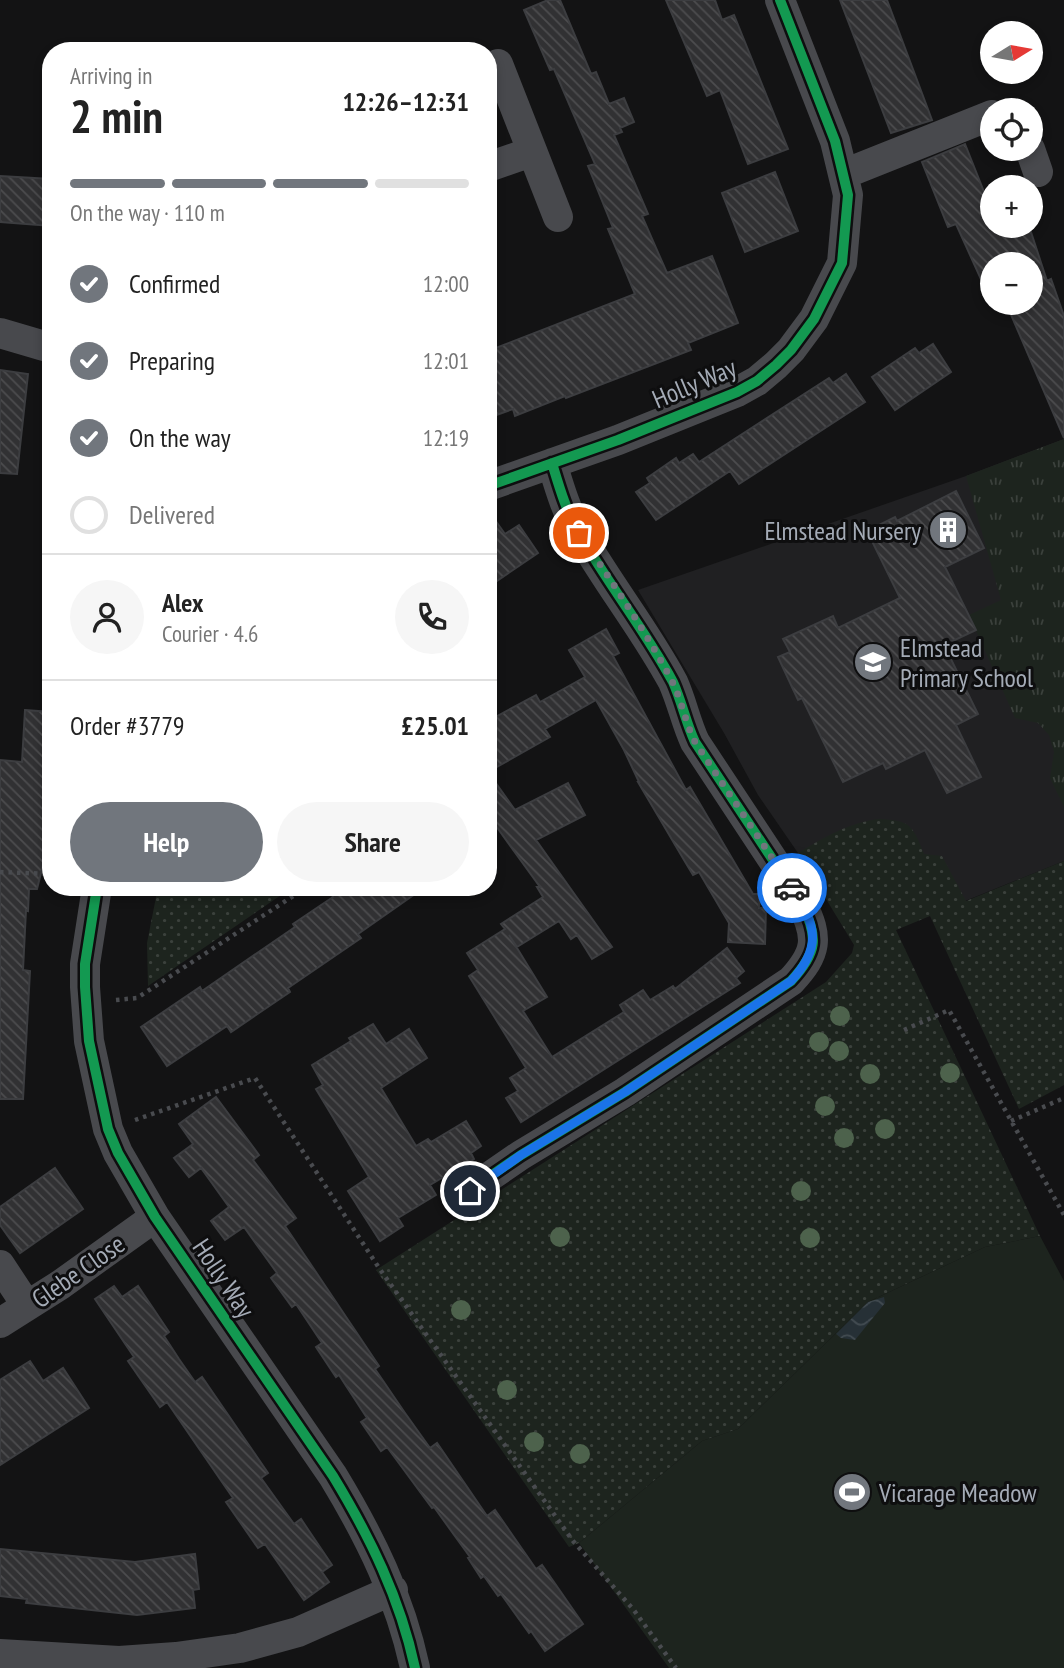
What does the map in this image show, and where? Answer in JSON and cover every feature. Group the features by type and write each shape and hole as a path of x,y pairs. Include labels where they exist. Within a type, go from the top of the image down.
{"street":[{"name":"Holly Way","path":"497,483 722,399 757,381 784,358 814,319 842,263 848,195 830,128 780,0"},
{"path":"498,64 558,217"},
{"path":"844,174 980,120"},
{"path":"497,164 531,152"},
{"path":"0,333 42,345"},
{"path":"470,1191 521,1155 625,1092 791,981 805,967 814,945 812,924 802,904 695,742 673,683 632,612 579,533 552,463"},
{"name":"Holly Way","path":"96,896 85,964 87,1004 89,1041 108,1129 118,1153 155,1217 333,1476 357,1516 393,1591 409,1638 415,1668"},
{"name":"Glebe Close","path":"0,1324 155,1217"},
{"path":"0,1265 27,1306"},
{"path":"0,1654 119,1661 176,1657 240,1648 298,1632 393,1591"}],"path":[{"path":"0,872 42,874"},
{"path":"87,1004 137,998 288,896"},
{"path":"904,1030 949,1010 1064,1215"},
{"path":"108,1129 255,1078 379,1268 573,1541 633,1609 676,1668"},
{"path":"1011,1121 1064,1098"}],"shaded area":[{"name":"Elmstead Primary School","path":"1064,439 1064,861 896,929 798,853 758,795 638,590 966,476"}],"green space":[{"path":"1064,439 1064,807 1050,778 1054,752 1049,735 1038,723 1015,718 969,615 1001,600 966,476"},
{"path":"879,819 904,823 917,837 924,854 942,856 966,901 1064,861 1064,1085 1019,1109 930,916 896,930 1040,1236 985,1247 868,1302 738,1429 702,1441 579,1543 569,1547 376,1270 826,982 852,953 854,945 798,853 847,827"},
{"path":"156,896 280,896 148,986 147,943"},
{"name":"Vicarage Meadow","path":"1040,1236 1064,1281 1064,1668 669,1668 579,1543 702,1441 738,1429 868,1302 985,1247"}],"water":[{"path":"884,1297 885,1303 855,1340 841,1338 836,1334 868,1302"}],"building":[{"path":"548,0 560,0 591,74 596,72 609,104 624,98 634,122 620,128 622,132 614,135 648,214 642,216 667,273 712,256 738,323 688,343 691,350 515,416 513,409 497,415 497,348 635,294 608,229 613,228 588,166 595,164 554,69 550,70 524,10"},
{"path":"666,0 715,0 722,20 734,15 788,149 748,164 720,90 707,96"},
{"path":"840,0 887,0 932,120 891,133"},
{"path":"965,144 980,182 980,238 1033,238 1038,252 980,252 980,277 956,224 948,227 922,162"},
{"path":"775,172 798,231 745,252 722,193"},
{"path":"0,176 42,178 42,225 0,222"},
{"path":"1043,269 1047,281 1051,279 1064,316 1064,438 1011,315 1043,315"},
{"path":"933,344 951,372 895,410 872,377 915,348 919,353"},
{"path":"0,370 28,374 17,474 0,473"},
{"path":"846,374 865,402 739,484 730,471 656,520 636,492 650,483 647,478 676,458 679,463 693,454 699,462 829,378 833,383"},
{"path":"956,491 984,548 945,567 976,630 944,645 978,714 956,725 981,777 947,793 925,750 886,769 883,763 843,782 802,698 798,700 778,657 790,652 783,639 833,616 838,628 900,598 867,531 895,517 897,521"},
{"path":"497,523 505,534 519,525 538,553 497,581"},
{"path":"606,629 619,653 613,656 686,790 690,787 753,894 760,894 759,908 766,908 765,944 728,942 729,923 699,872 693,875 684,860 638,782 624,750 596,700 545,729 550,737 497,767 497,716 536,695 540,702 585,677 569,650"},
{"path":"25,710 42,711 42,869 37,889 29,889 28,911 26,910 23,970 30,971 23,1099 0,1099 0,760 22,762"},
{"path":"568,783 585,815 536,840 612,947 592,959 577,935 571,939 559,921 517,947 509,935 547,997 523,1011 552,1057 624,1012 620,1005 643,990 650,1000 673,986 675,989 727,948 744,971 736,978 740,983 521,1122 506,1098 518,1091 510,1078 526,1068 469,976 478,970 467,953 505,929 501,924 543,897 537,887 540,887 497,827 497,785 515,810"},
{"path":"412,896 358,934 361,938 288,988 290,992 231,1032 227,1026 167,1066 141,1027 200,987 202,991 295,927 293,924 333,897"},
{"path":"373,1024 386,1044 409,1029 427,1058 381,1088 416,1146 428,1139 431,1142 466,1121 481,1146 471,1153 474,1159 430,1185 436,1195 398,1218 403,1226 380,1241 348,1191 369,1177 316,1089 323,1085 312,1065"},
{"path":"216,1097 259,1155 253,1160 296,1218 285,1226 379,1366 375,1369 405,1413 430,1448 437,1443 487,1516 495,1510 536,1569 542,1565 583,1624 545,1651 501,1594 498,1596 484,1576 481,1578 468,1558 470,1557 387,1447 381,1451 361,1422 367,1418 339,1375 336,1377 316,1347 322,1343 296,1304 292,1307 271,1278 277,1273 244,1227 225,1240 211,1221 229,1207 201,1168 189,1177 174,1158 193,1144 179,1124"},
{"path":"55,1168 83,1209 20,1253 0,1225 0,1207"},
{"path":"114,1286 122,1297 138,1286 169,1332 164,1336 179,1359 195,1382 202,1377 268,1473 261,1478 294,1524 301,1519 332,1565 322,1572 329,1582 304,1600 265,1544 258,1548 226,1502 233,1498 167,1402 160,1407 128,1361 134,1357 95,1299"},
{"path":"30,1361 43,1381 63,1368 89,1408 0,1465 0,1380"},
{"path":"0,1549 135,1562 195,1554 199,1589 193,1590 195,1608 137,1615 26,1603 27,1599 0,1596"}],"cycle path":[{"path":"497,483 618,440 737,392 757,381 776,365 814,319 842,263 848,195 835,141 780,0"},
{"path":"470,1190 521,1155 625,1092 791,981 806,962 813,945 811,926 802,904 695,742 673,682 574,525 552,463"},
{"path":"96,896 85,964 85,987 89,1041 108,1129 118,1153 155,1217 347,1499 392,1593 415,1668"}],"way so far":[{"path":"579,533 632,612 673,683 695,742 792,888"}],"place":[{"name":"Elmstead Nursery","path":"948,530"},
{"name":"Elmstead Primary School","path":"873,662"},
{"name":"Vicarage Meadow","path":"852,1492"}],"route":[{"path":"470,1191 521,1155 625,1092 791,981 805,967 814,945 812,924 792,888"}]}
